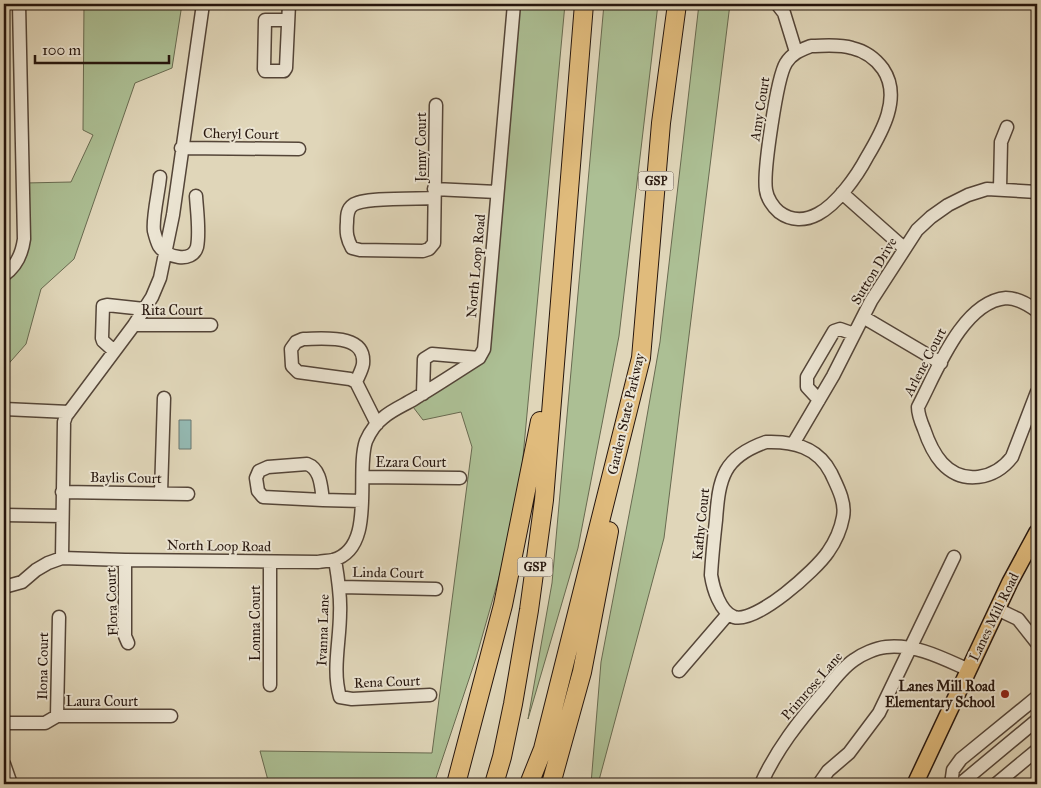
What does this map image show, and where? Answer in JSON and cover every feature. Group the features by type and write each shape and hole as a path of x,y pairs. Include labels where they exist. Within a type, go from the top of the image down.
{"highway":[{"name":"GSP","path":"494,784 513,704 529,610 544,500 584,4"},
{"name":"Garden State Parkway","path":"529,784 543,749 641,358 662,123 677,4"},
{"path":"456,784 503,605 556,347"},
{"path":"551,784 582,672 641,358"}],"main road":[{"name":"Lanes Mill Road","path":"915,784 997,610 1037,532"}],"street":[{"path":"4,275 20,257 24,239 19,4"},
{"path":"4,587 22,582 42,566 62,558 64,422 69,412 134,325 152,297 160,278 166,253 203,4"},
{"path":"288,20 265,21 265,71 284,70 286,68 289,4"},
{"name":"North Loop Road","path":"478,358 484,348 514,4"},
{"path":"777,4 784,13 796,52"},
{"name":"Amy Court","path":"811,46 852,48 867,54 878,62 886,73 890,84 889,104 883,128 855,178 842,193 820,214 807,219 797,220 785,217 776,209 768,198 766,189 768,158 780,77 786,62 796,52 811,46"},
{"name":"Jenny Court","path":"436,105 434,194 497,192"},
{"path":"1000,189 1001,142 1007,127"},
{"name":"Cheryl Court","path":"181,148 299,150"},
{"path":"160,177 154,229 159,246 166,253 180,258 188,258 194,254 197,247 196,196"},
{"name":"Sutton Drive","path":"793,444 819,400 863,317 904,248 917,230 948,205 968,195 987,189 1037,192"},
{"path":"842,193 904,248"},
{"path":"434,194 434,242 429,248 423,251 360,250 352,248 346,235 347,212 352,205 385,199 434,194"},
{"name":"Arlene Court","path":"1037,311 1026,304 1007,298 978,310 960,329 918,407 918,414 927,438 940,461 954,472 969,477 984,476 995,473 1006,466 1012,457 1037,392"},
{"path":"114,351 102,338 104,306 144,309"},
{"path":"863,317 941,363"},
{"name":"Rita Court","path":"134,325 211,325"},
{"path":"819,400 807,387 807,377 834,330 840,329 854,334"},
{"path":"356,382 363,362 359,350 347,340 303,339 296,342 291,349 292,366 298,372 350,379 356,382 377,424"},
{"path":"423,394 424,359 432,354 478,358"},
{"path":"334,560 344,554 360,529 365,444 370,431 384,416 423,394 478,358"},
{"path":"161,493 164,398"},
{"path":"4,409 69,412"},
{"name":"Kathy Court","path":"766,442 783,442 804,447 819,457 829,470 840,492 844,516 840,530 829,551 813,570 787,591 756,614 735,618 728,614 722,606 711,575 718,491 722,476 734,459 750,448 766,442"},
{"path":"323,500 318,474 312,466 307,464 268,467 259,471 256,478 258,491 263,497 323,500 362,501"},
{"name":"Ezara Court","path":"363,477 460,478"},
{"name":"Baylis Court","path":"62,492 188,494"},
{"path":"4,515 62,516"},
{"path":"819,784 828,771 849,753 879,713 954,556"},
{"name":"North Loop Road","path":"62,558 270,562 334,560"},
{"name":"Flora Court","path":"125,560 125,636 128,643"},
{"name":"Ivanna Lane","path":"334,560 340,587 336,684 340,697 344,698"},
{"name":"Lonna Court","path":"270,562 270,684"},
{"name":"Linda Court","path":"340,587 436,589"},
{"path":"997,610 1018,619 1037,643"},
{"path":"679,671 728,614"},
{"name":"Ilona Court","path":"57,716 59,617"},
{"name":"Primrose Lane","path":"761,784 767,769 794,728 834,679 854,660 885,647 911,648 925,650 969,670"},
{"name":"Rena Court","path":"344,698 430,695"},
{"path":"951,784 954,770 961,759 1037,696"},
{"name":"Laura Court","path":"4,723 45,723 57,716 171,716"},
{"path":"960,784 1037,720"},
{"path":"996,784 1037,750"},
{"path":"4,764 11,784"}],"green space":[{"path":"84,4 182,4 172,68 135,83 74,259 41,289 26,344 4,369 4,294 6,274 27,246 25,183 71,182 93,135 83,130"},
{"path":"515,4 565,4 518,511 476,658 434,784 269,784 260,751 432,753 472,447 461,412 423,420 410,403 483,353"},
{"path":"604,4 658,4 619,336 578,548 528,719 552,583"},
{"path":"699,4 730,4 664,538 598,784 591,784 601,662 660,342"}],"water":[{"path":"179,420 191,420 191,449 179,449"}],"place":[{"name":"Lanes Mill Road Elementary School","path":"1005,694"}]}
